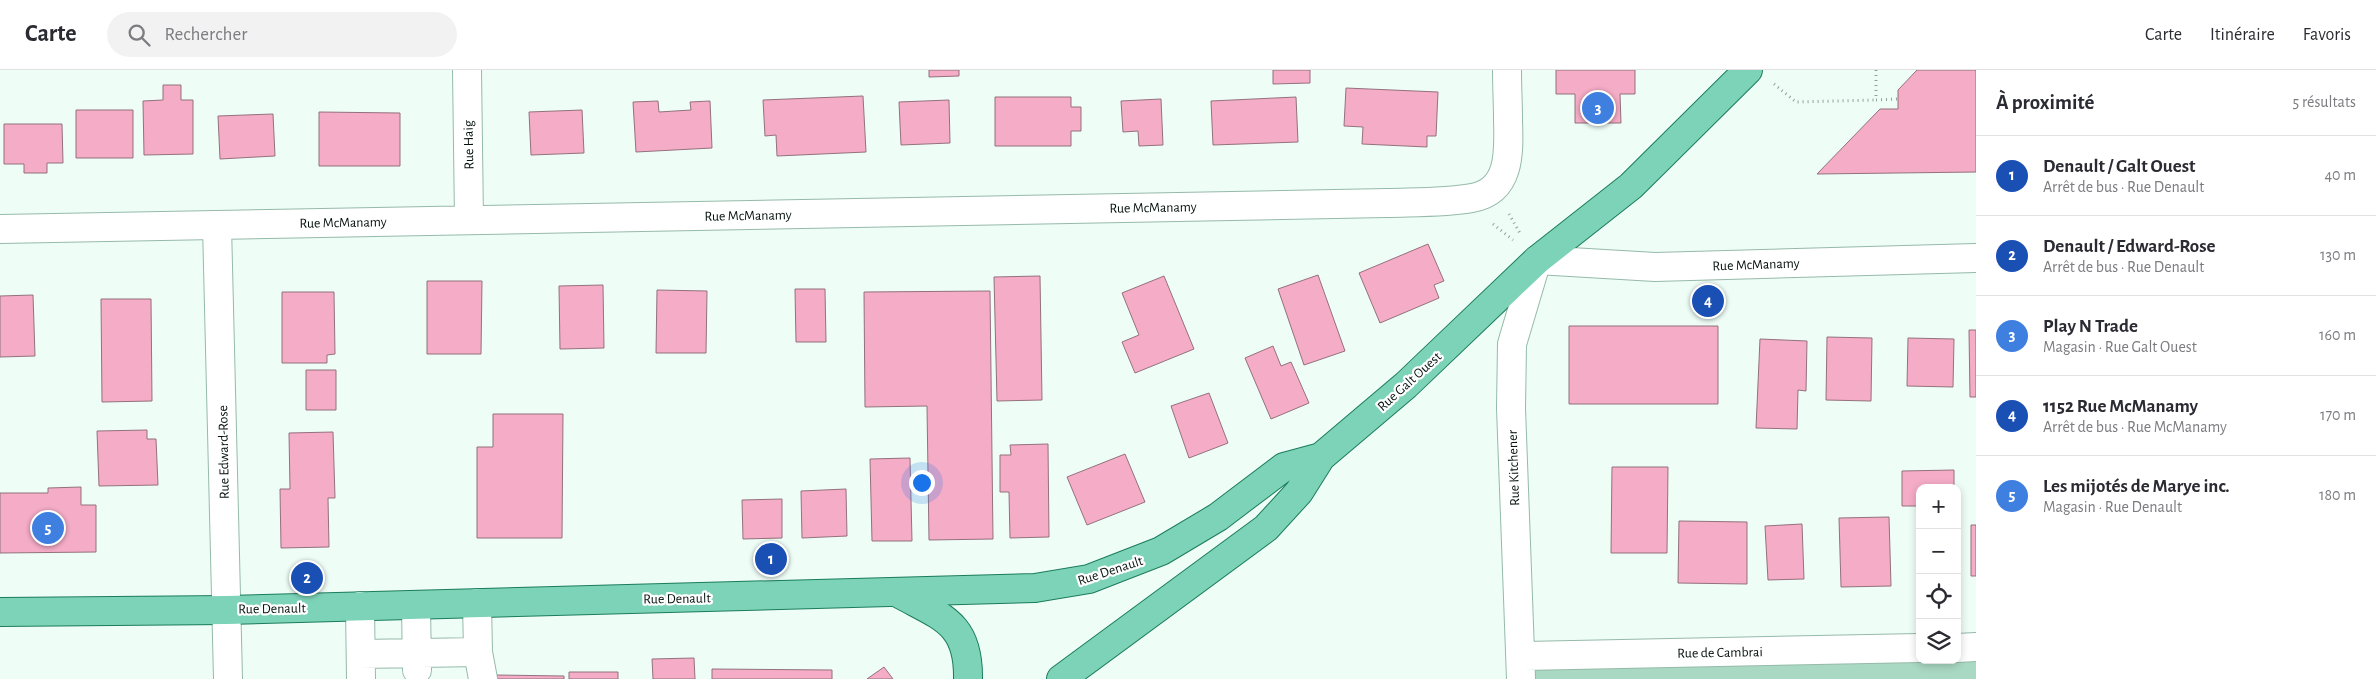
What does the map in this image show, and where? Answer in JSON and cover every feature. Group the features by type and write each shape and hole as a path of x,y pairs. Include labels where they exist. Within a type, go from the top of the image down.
{"main road":[{"name":"Rue Galt Ouest","path":"1061,679 1266,528 1299,492 1321,457 1406,385 1536,260 1631,186 1748,70"},
{"name":"Rue Denault","path":"0,612 226,610 1035,588 1089,579 1161,551 1218,517 1284,467 1321,457"},
{"path":"898,593 950,623 962,638 969,660 968,679"}],"street":[{"name":"Rue Haig","path":"466,70 469,220"},
{"path":"1493,188 1500,183 1507,166 1507,70"},
{"name":"Rue McManamy","path":"0,229 1377,203 1464,199 1482,195 1493,188"},
{"name":"Rue Edward-Rose","path":"217,224 228,679"},
{"name":"Rue McManamy","path":"1536,260 1655,267 1976,258"},
{"name":"Rue Kitchener","path":"1521,668 1511,408 1512,344 1536,260"},
{"path":"477,603 478,652 483,679"},
{"path":"416,605 417,661"},
{"path":"360,606 361,666 417,661 478,652"},
{"path":"1961,648 1976,647"},
{"name":"Rue de Cambrai","path":"1521,668 1680,653 1916,648"}],"path":[{"path":"1876,70 1876,100"},
{"path":"1786,93 1796,102 1898,99"},
{"path":"1493,188 1536,260"},
{"path":"1464,199 1536,260"}],"green space":[{"path":"1976,647 1976,679 1521,679 1521,656 1916,660 1916,664 1961,664 1961,657"}],"building":[{"path":"929,70 959,70 959,76 929,77"},
{"path":"1273,70 1310,70 1310,83 1273,84"},
{"path":"1556,70 1635,70 1635,94 1620,94 1621,123 1575,123 1575,94 1556,94"},
{"path":"1917,70 1976,70 1976,172 1817,174 1880,109 1898,109 1898,90"},
{"path":"163,85 181,85 181,100 193,100 193,154 144,155 143,101 163,100"},
{"path":"1346,88 1438,92 1436,136 1427,136 1427,147 1362,144 1363,127 1344,126"},
{"path":"863,96 866,152 777,156 776,135 765,136 763,100"},
{"path":"995,97 1071,97 1071,107 1081,107 1081,131 1071,131 1071,146 995,146"},
{"path":"1296,97 1298,142 1213,145 1211,101"},
{"path":"1161,99 1163,145 1139,146 1138,131 1123,132 1121,101"},
{"path":"949,100 950,143 901,145 899,102"},
{"path":"658,101 659,112 691,110 690,102 710,101 712,148 636,152 633,102"},
{"path":"76,110 133,110 133,158 76,158"},
{"path":"582,110 584,153 531,155 529,112"},
{"path":"319,112 400,113 400,166 319,166"},
{"path":"273,114 275,156 220,159 218,116"},
{"path":"4,124 62,124 63,163 47,163 47,173 24,173 24,164 4,164"},
{"path":"1428,244 1444,281 1434,285 1439,298 1380,323 1359,273"},
{"path":"1318,275 1345,351 1304,365 1278,289"},
{"path":"1040,276 1042,400 997,401 994,277"},
{"path":"1164,276 1194,349 1135,373 1122,342 1139,335 1122,293"},
{"path":"427,281 482,281 481,354 427,354"},
{"path":"603,285 604,348 560,349 559,286"},
{"path":"795,289 825,289 826,342 796,342"},
{"path":"657,290 707,291 706,353 656,353"},
{"path":"990,291 993,539 929,540 927,406 865,407 864,292"},
{"path":"282,292 334,292 335,354 327,355 327,363 282,363"},
{"path":"33,295 35,356 0,357 0,296"},
{"path":"101,299 151,299 152,401 102,402"},
{"path":"1569,326 1718,326 1718,404 1569,404"},
{"path":"1969,330 1976,330 1976,397 1970,397"},
{"path":"1827,337 1872,338 1871,401 1826,400"},
{"path":"1908,338 1954,339 1953,387 1907,386"},
{"path":"1760,339 1807,341 1806,391 1798,390 1797,429 1756,428"},
{"path":"1273,346 1281,366 1291,362 1309,403 1271,419 1245,358"},
{"path":"306,370 336,370 336,410 306,410"},
{"path":"1209,393 1228,443 1189,458 1171,406"},
{"path":"493,414 563,414 562,538 477,538 477,447 493,447"},
{"path":"147,430 147,439 156,439 158,485 99,486 97,431"},
{"path":"333,432 335,498 328,498 329,547 281,548 280,489 290,489 289,433"},
{"path":"1048,444 1049,537 1010,538 1009,492 1000,492 1000,455 1011,455 1010,445"},
{"path":"1125,454 1145,502 1087,525 1067,477"},
{"path":"910,458 912,541 872,541 870,459"},
{"path":"1612,467 1668,467 1667,553 1611,553"},
{"path":"1954,470 1954,484 1916,484 1916,506 1902,506 1902,471"},
{"path":"81,487 81,505 96,505 96,552 0,553 0,493 48,493 48,488"},
{"path":"846,489 847,536 802,538 801,491"},
{"path":"782,499 782,538 743,539 742,500"},
{"path":"1889,517 1891,586 1841,587 1839,518"},
{"path":"1679,521 1747,522 1747,584 1678,583"},
{"path":"1802,524 1804,579 1768,580 1765,526"},
{"path":"1971,525 1976,525 1976,576 1971,576"},
{"path":"694,658 695,679 653,679 652,659"},
{"path":"884,667 893,679 867,679"},
{"path":"712,669 832,670 832,679 712,679"},
{"path":"569,672 618,672 618,679 569,679"},
{"path":"496,675 564,676 564,679 496,679"}],"place":[{"name":"Play N Trade","path":"1598,108"},
{"name":"1152 Rue McManamy","path":"1708,301"},
{"name":"Les mijotés de Marye inc.","path":"48,528"},
{"name":"Denault / Galt Ouest","path":"771,559"},
{"name":"Denault / Edward-Rose","path":"307,578"}]}
